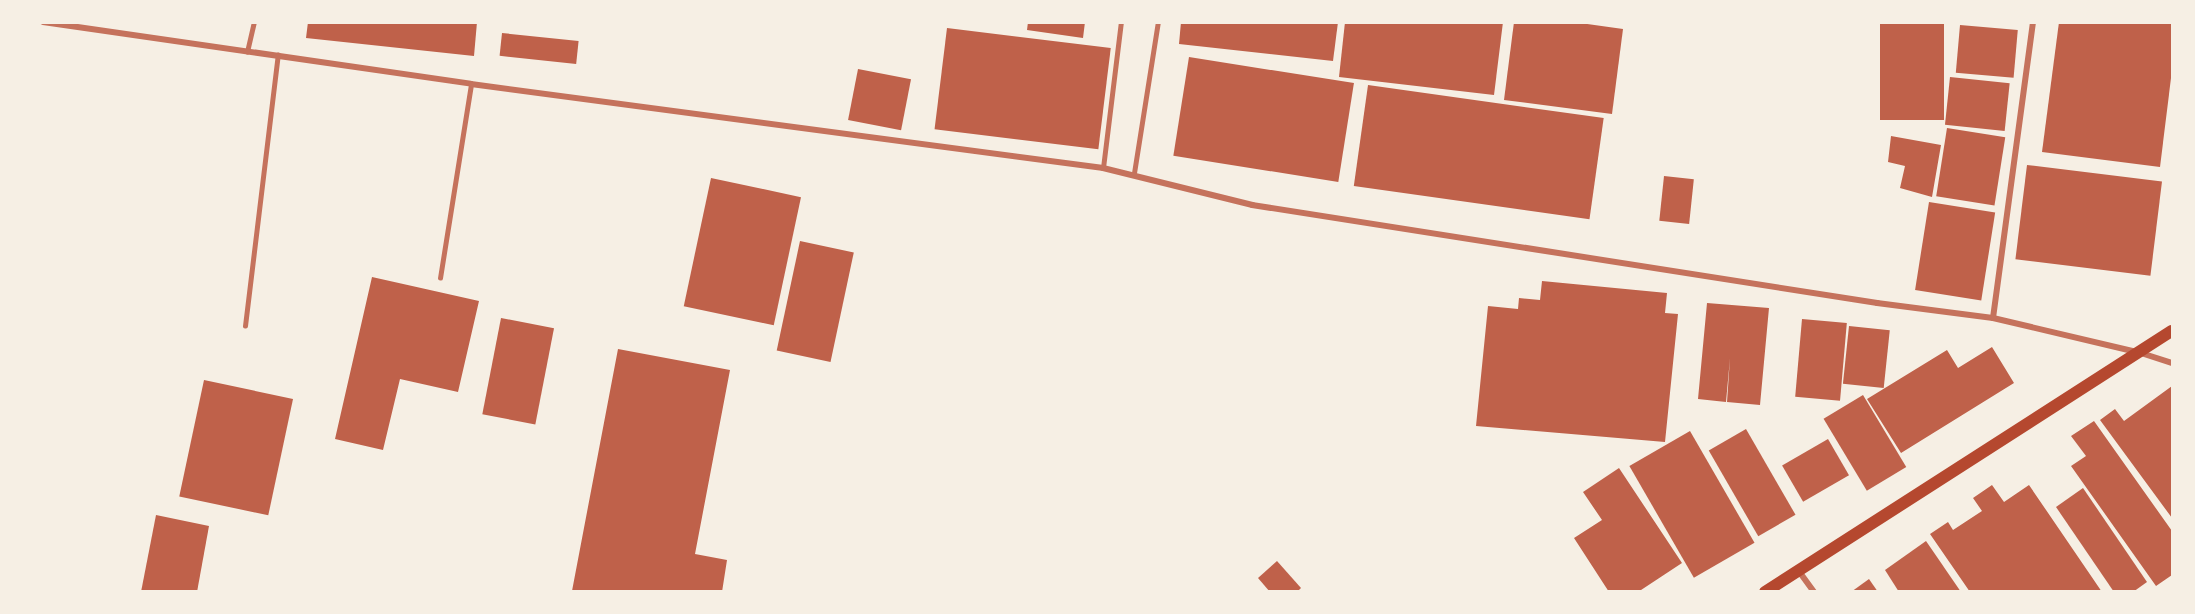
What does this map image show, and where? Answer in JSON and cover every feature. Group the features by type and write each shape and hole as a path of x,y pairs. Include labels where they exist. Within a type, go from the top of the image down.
{"main road":[{"path":"1765,591 2141,353 2172,331"}],"street":[{"path":"43,22 471,84 1103,168 1134,173 1252,205 1877,303 1993,318 2141,353 2172,363"},
{"path":"1993,318 2033,22"},
{"path":"1798,570 1814,591"}],"lane":[{"path":"247,52 254,22"},
{"path":"1103,168 1121,22"},
{"path":"1134,173 1158,22"},
{"path":"245,326 278,55"},
{"path":"440,278 471,84"}],"building":[{"path":"308,22 477,22 474,56 306,38"},
{"path":"1028,22 1085,22 1083,38 1027,30"},
{"path":"1181,22 1338,22 1333,61 1179,44"},
{"path":"1345,22 1503,22 1494,95 1339,77"},
{"path":"1514,22 1573,22 1623,29 1612,114 1504,100"},
{"path":"1880,22 1944,22 1944,120 1880,120"},
{"path":"2059,22 2172,22 2172,70 2160,167 2042,152"},
{"path":"1960,25 2018,30 2014,78 1956,73"},
{"path":"947,28 1111,48 1098,149 935,129"},
{"path":"502,33 579,41 576,64 500,56"},
{"path":"1189,57 1354,83 1338,182 1173,156"},
{"path":"858,69 911,79 901,130 848,120"},
{"path":"1950,77 2010,83 2005,131 1945,125"},
{"path":"1368,85 1604,118 1589,219 1354,186"},
{"path":"1947,128 2005,137 1994,205 1936,196"},
{"path":"1891,136 1941,145 1932,197 1900,188 1905,166 1888,162"},
{"path":"2027,165 2162,182 2150,276 2015,259"},
{"path":"1664,176 1694,179 1689,224 1659,221"},
{"path":"711,178 801,197 774,325 684,306"},
{"path":"1929,202 1995,212 1981,300 1915,290"},
{"path":"800,241 854,252 831,362 777,351"},
{"path":"372,277 479,301 458,392 400,379 383,450 335,439"},
{"path":"1542,281 1667,293 1665,313 1678,314 1665,442 1476,426 1488,306 1518,309 1519,298 1540,300"},
{"path":"1707,303 1769,308 1760,405 1727,402 1730,358 1726,402 1698,399"},
{"path":"501,318 554,328 535,425 482,414"},
{"path":"1802,319 1847,323 1840,401 1795,397"},
{"path":"1849,326 1890,330 1884,388 1843,384"},
{"path":"1992,347 2014,383 1901,453 1867,399 1947,350 1958,368"},
{"path":"618,349 730,370 695,554 727,560 722,592 572,591"},
{"path":"204,380 293,399 268,515 179,496"},
{"path":"2172,386 2172,518 2100,420 2115,409 2124,421"},
{"path":"1863,395 1906,467 1867,491 1824,419"},
{"path":"2094,421 2172,531 2172,575 2156,586 2071,466 2086,456 2071,436"},
{"path":"1746,429 1796,515 1758,536 1709,450"},
{"path":"1690,431 1754,543 1694,578 1629,466"},
{"path":"1828,439 1849,475 1803,502 1782,466"},
{"path":"1619,468 1682,563 1638,592 1609,592 1574,538 1602,520 1583,492"},
{"path":"1992,485 2004,502 2029,485 2102,592 1970,592 1930,534 1948,522 1953,530 1982,511 1973,498"},
{"path":"2083,488 2147,582 2133,592 2114,592 2056,507"},
{"path":"156,515 209,526 197,592 141,592"},
{"path":"1926,541 1961,592 1899,592 1885,570"},
{"path":"1277,561 1301,588 1297,592 1270,592 1258,578"},
{"path":"1869,579 1878,592 1851,592"}]}
